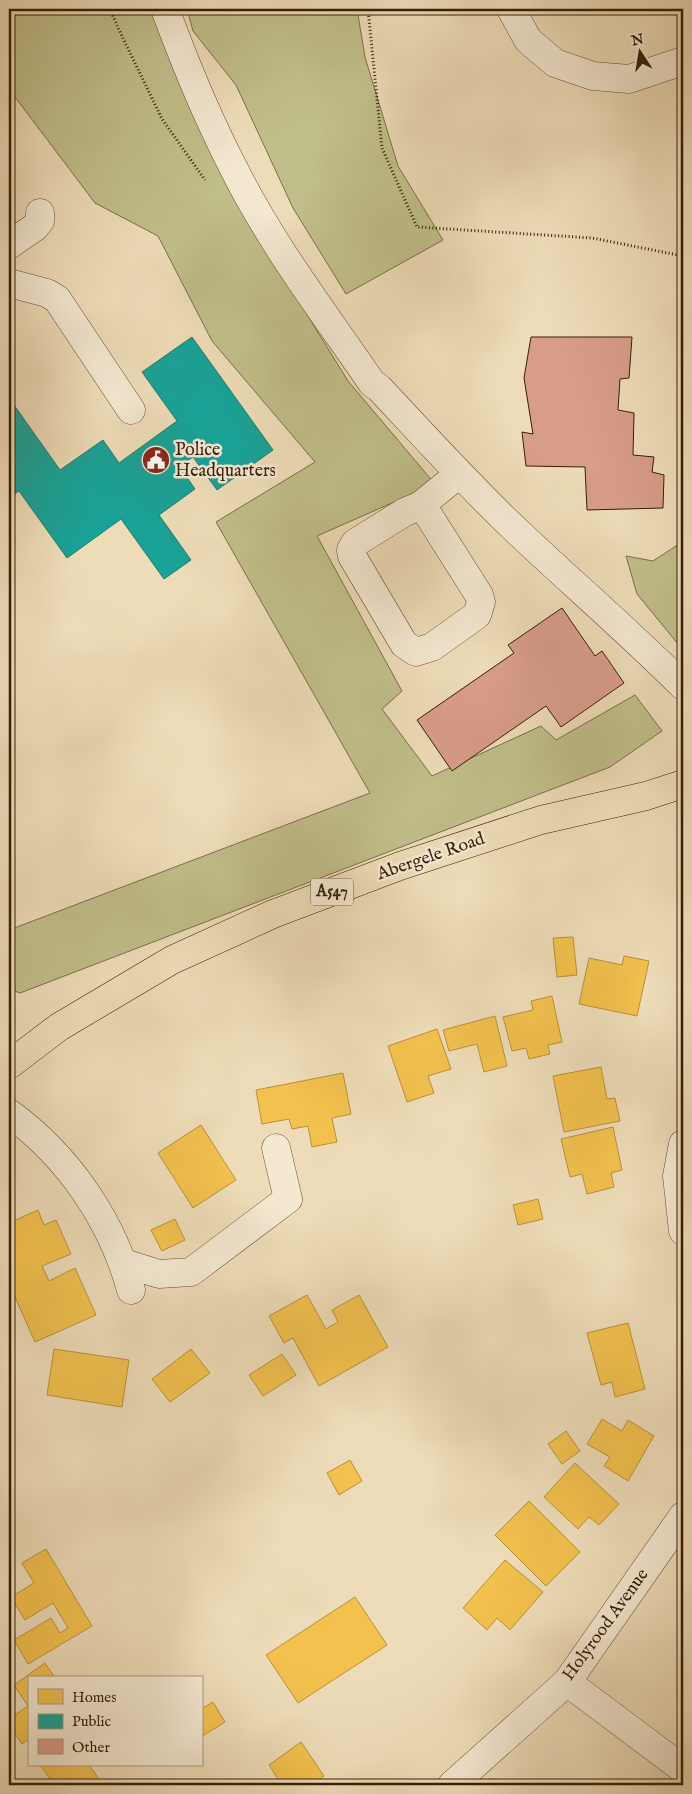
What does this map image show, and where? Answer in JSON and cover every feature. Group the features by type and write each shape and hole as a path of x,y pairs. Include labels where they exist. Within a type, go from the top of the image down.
{"main road":[{"name":"Abergele Road","path":"9,1065 59,1028 172,960 273,914 400,866 541,820 646,796 683,784"}],"street":[{"path":"164,9 188,71 234,170 279,248 372,383 519,533 587,594 683,686"},
{"path":"511,9 528,40 555,63 593,76 628,80 683,61"},
{"path":"9,245 36,226 40,221 40,213"},
{"path":"9,283 47,293 56,299 131,410"},
{"path":"421,505 479,595 481,602 477,615 432,647 416,652 404,644 352,556 351,550 356,543 405,512 421,505 460,474"},
{"path":"9,1113 46,1144 80,1184 107,1227 124,1263 131,1290"},
{"path":"683,1144 677,1176 683,1231"},
{"path":"124,1263 160,1274 191,1272 288,1199 276,1148"},
{"name":"Holyrood Avenue","path":"452,1785 567,1682 683,1516"},
{"path":"567,1682 683,1769"}],"path":[{"path":"368,9 382,148 417,227 592,238 683,256"}],"shaded area":[{"path":"9,9 156,9 266,248 348,381 435,484 317,536 402,691 382,709 432,776 541,726 556,740 635,695 662,731 610,767 20,993 9,989 9,930 370,793 216,522 315,462 212,341 158,236 95,203 9,89"},
{"path":"187,9 357,9 365,57 398,166 443,240 346,294 293,208 236,85 193,31"},
{"path":"683,506 683,650 637,594 626,556 653,561 679,544"}],"building: Homes":[{"path":"573,937 577,975 557,977 553,938"},
{"path":"624,956 649,961 637,1016 579,1004 589,958 622,965"},
{"path":"552,996 562,1042 548,1045 550,1054 529,1059 526,1048 512,1051 503,1017 533,1010 531,1001"},
{"path":"495,1016 507,1066 484,1072 477,1044 449,1051 443,1030"},
{"path":"437,1029 451,1069 428,1076 434,1093 407,1102 388,1046"},
{"path":"601,1067 607,1099 615,1098 620,1121 564,1132 553,1076"},
{"path":"343,1073 351,1114 332,1118 337,1142 312,1147 308,1126 292,1129 289,1119 262,1124 256,1090"},
{"path":"201,1125 236,1180 193,1208 158,1153"},
{"path":"613,1127 622,1170 611,1173 614,1187 587,1194 582,1174 570,1177 561,1139"},
{"path":"538,1199 543,1219 518,1225 513,1205"},
{"path":"38,1210 44,1225 56,1220 71,1254 42,1266 49,1281 75,1268 96,1315 35,1342 11,1288 9,1289 9,1223"},
{"path":"175,1219 185,1240 162,1251 151,1230"},
{"path":"307,1295 326,1329 338,1322 332,1310 359,1295 388,1347 319,1386 293,1338 284,1343 269,1316"},
{"path":"628,1323 645,1389 615,1397 612,1382 601,1385 587,1333"},
{"path":"54,1349 129,1360 122,1407 47,1395"},
{"path":"191,1349 210,1373 170,1402 152,1379"},
{"path":"282,1354 296,1375 263,1396 249,1375"},
{"path":"602,1419 622,1431 628,1420 654,1436 628,1481 604,1466 610,1457 587,1444"},
{"path":"566,1431 580,1451 562,1464 548,1444"},
{"path":"350,1460 362,1481 339,1495 327,1473"},
{"path":"575,1463 619,1504 599,1525 589,1517 578,1529 544,1497"},
{"path":"529,1501 580,1552 546,1586 495,1535"},
{"path":"46,1549 92,1626 28,1664 14,1640 51,1618 60,1633 68,1628 53,1603 25,1620 11,1597 34,1583 22,1563"},
{"path":"505,1560 543,1592 510,1630 497,1618 487,1630 463,1608"},
{"path":"355,1597 387,1645 298,1703 266,1655"},
{"path":"45,1663 54,1676 28,1676 28,1706 14,1685"},
{"path":"213,1702 225,1722 202,1736 202,1708"},
{"path":"28,1706 28,1740 22,1744 9,1725 9,1719"},
{"path":"301,1742 324,1776 311,1785 269,1785 278,1779 269,1765"},
{"path":"41,1766 90,1766 103,1784 102,1785 55,1785"}],"building: Public":[{"name":"Police Headquarters","path":"192,337 273,450 217,490 193,457 179,466 195,489 159,515 191,560 164,579 121,519 67,558 19,491 9,498 9,409 14,405 60,470 103,440 119,463 177,421 142,372"}],"building: Other":[{"path":"531,337 632,337 629,378 620,379 618,410 634,413 633,455 654,457 652,472 664,475 663,508 587,510 585,467 526,466 522,432 533,434 524,378"},
{"path":"562,608 595,656 602,651 624,683 561,727 546,706 452,771 417,720 514,653 508,645"}],"place":[{"name":"Police Headquarters","path":"156,460"}]}
